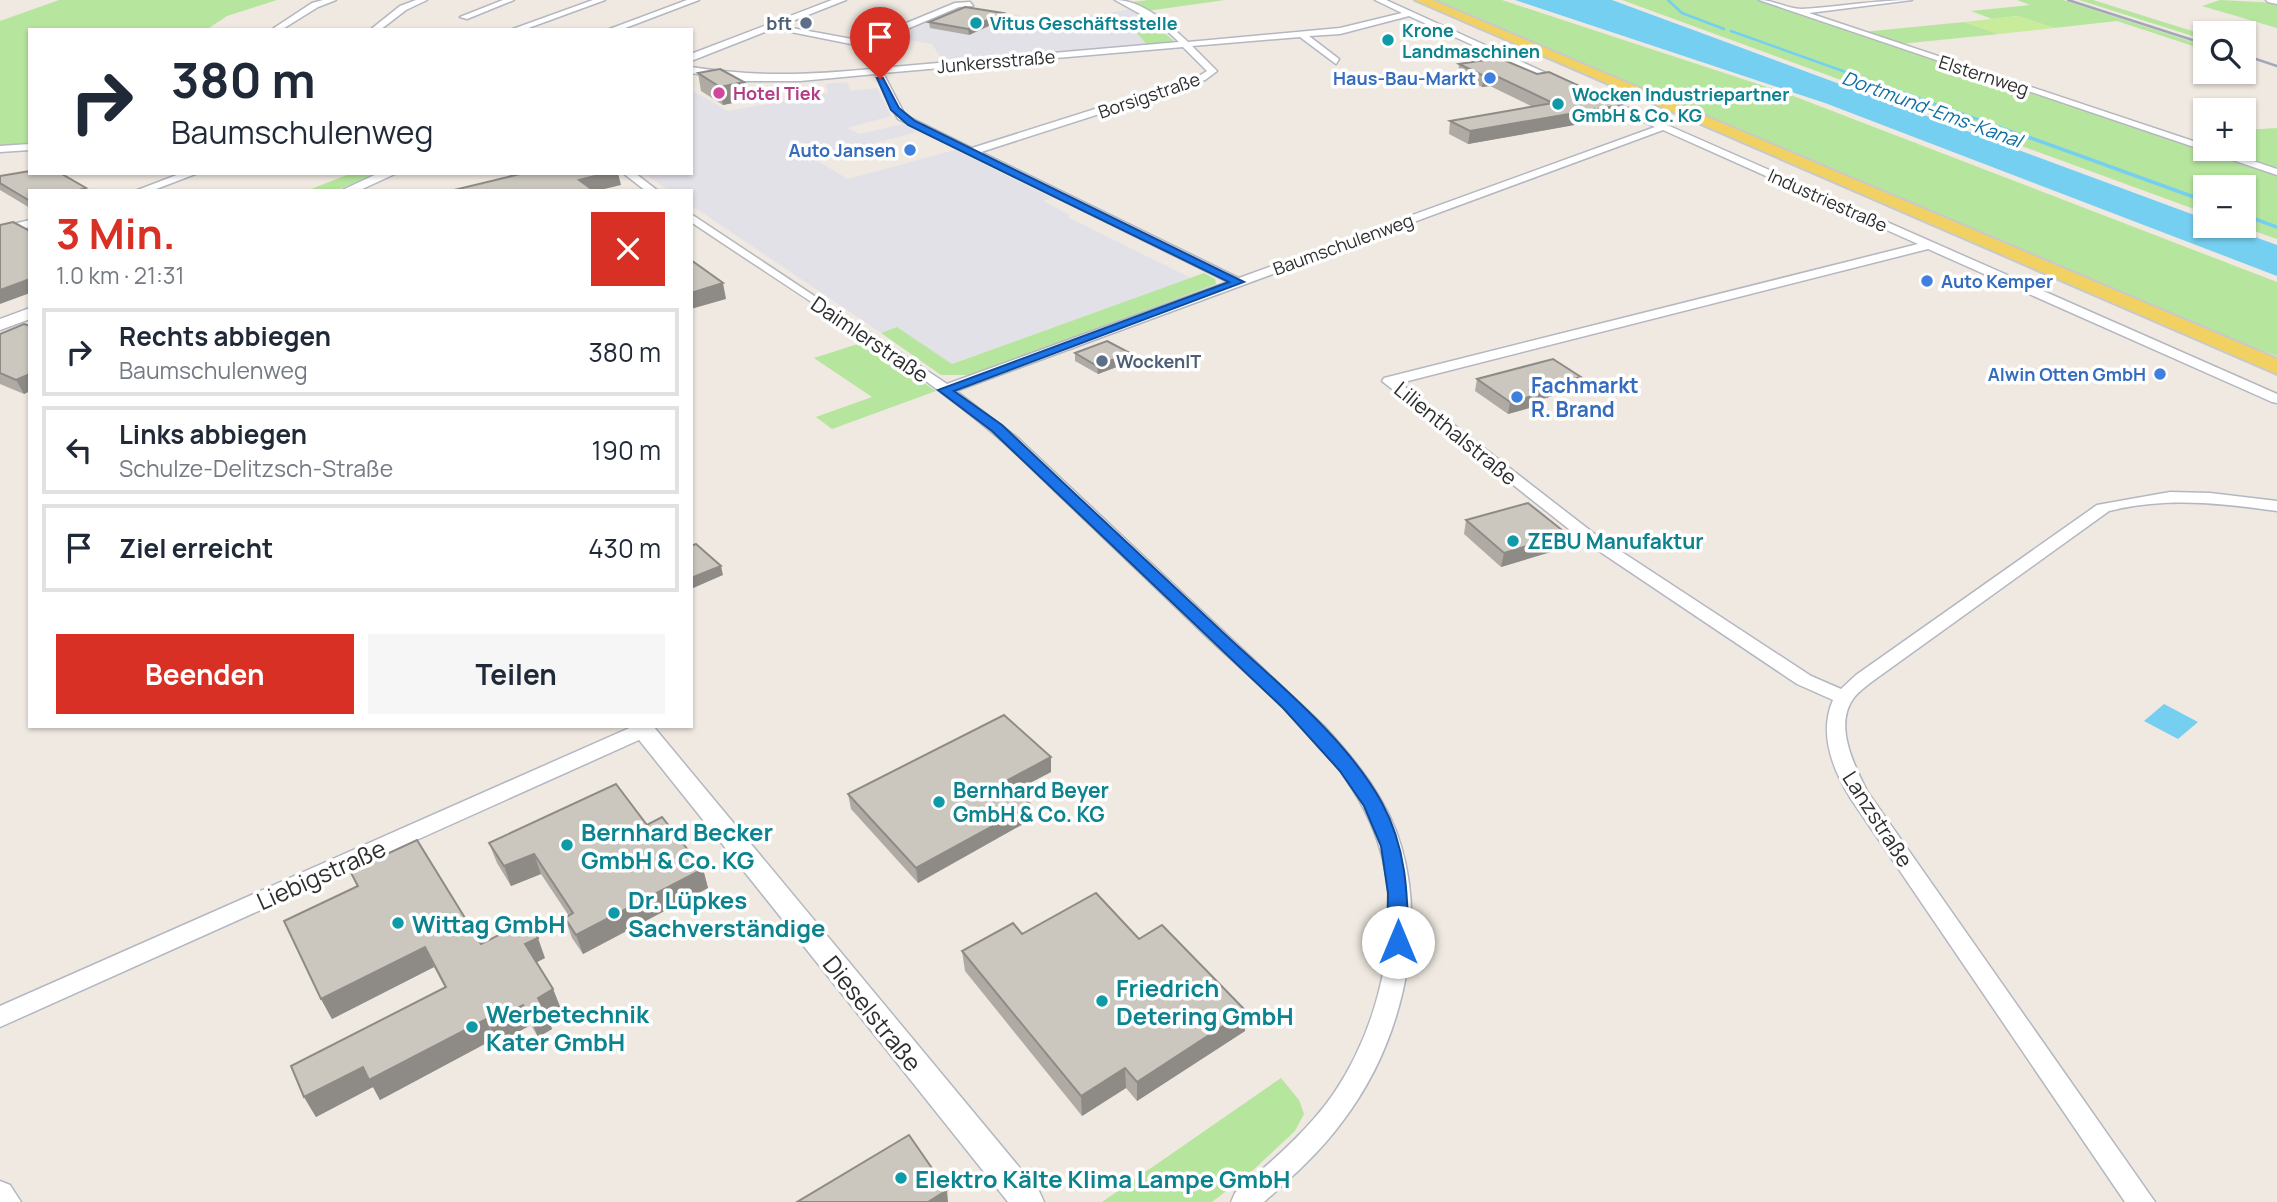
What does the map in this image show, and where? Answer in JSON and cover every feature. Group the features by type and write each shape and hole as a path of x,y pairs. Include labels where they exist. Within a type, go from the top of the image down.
{"main road":[{"path":"1415,7 2277,367"}],"street":[{"path":"278,28 315,5 332,0"},
{"path":"377,28 403,8 423,0"},
{"path":"464,17 510,0"},
{"path":"520,28 601,0"},
{"path":"617,28 695,0"},
{"path":"693,57 841,0"},
{"name":"Borsigstraße","path":"970,152 1210,74 1212,68 1165,24 1119,0"},
{"path":"1379,0 1415,7 1579,90"},
{"name":"Elsternweg","path":"1763,0 2193,144"},
{"path":"1795,11 1908,0"},
{"path":"2271,0 2277,1"},
{"path":"770,27 864,44 958,5 970,4"},
{"name":"Junkersstraße","path":"693,69 771,79 877,72 1351,30 1415,7"},
{"path":"1301,34 1336,61"},
{"path":"864,44 901,117 1238,282"},
{"name":"Industriestraße","path":"1591,95 2277,399"},
{"name":"Baumschulenweg","path":"945,390 1663,127"},
{"path":"0,149 28,147"},
{"name":"Elsternweg","path":"2244,161 2277,172"},
{"path":"146,189 187,175"},
{"path":"351,189 386,175"},
{"path":"631,175 650,189"},
{"name":"Daimlerstraße","path":"693,217 997,428 1289,704 1347,766 1373,804 1391,846 1398,893 1398,942 1390,994 1373,1047 1343,1101 1286,1166 1245,1202"},
{"path":"0,231 28,224"},
{"name":"Lilienthalstraße","path":"1844,698 1804,680 1590,538 1389,381 1826,273 1928,245"},
{"path":"0,325 28,314"},
{"path":"1844,698 1863,679 2104,508 2140,498 2175,495 2277,506"},
{"name":"Lanzstraße","path":"1844,698 1838,713 1836,734 1841,760 1858,794 2141,1202"},
{"name":"Liebigstraße","path":"0,1017 641,728"},
{"name":"Dieselstraße","path":"641,728 1028,1202"},
{"path":"0,1194 7,1202"}],"shaded area":[{"path":"963,6 1052,21 1133,9 1156,20 1177,39 1171,43 944,63 932,44 890,37"},
{"path":"847,82 851,91 877,88 891,116 847,128 860,134 903,124 917,132 814,159 848,179 955,150 1052,198 1043,201 1070,215 1068,217 1191,278 952,364 897,328 881,333 693,206 693,189 667,189 646,175 693,175 693,91 728,111 828,93 826,84"}],"green space":[{"path":"59,0 277,0 227,16 209,28 28,28 28,142 0,148 0,21"},
{"path":"1225,0 1147,11 1131,2"},
{"path":"1433,0 1502,0 1788,94 2277,282 2277,356 2235,341"},
{"path":"1622,0 1757,0 2193,146 2193,161 2238,161 2277,174 2277,239 2256,232 2256,175 2193,175 2193,209"},
{"path":"2017,0 2063,0 2193,42 2193,46 2117,21 2054,28 2018,16 1992,19 1971,11 2030,5"},
{"path":"2079,0 2093,0 2193,31 2193,36"},
{"path":"2220,0 2277,3 2277,28 2256,21 2202,6"},
{"path":"2018,16 2054,28 1999,34 1964,22"},
{"path":"1127,21 1149,21 1175,42 1148,46"},
{"path":"1964,22 1999,34 1900,44 1863,32"},
{"path":"2277,128 2277,169 2253,161 2256,161 2256,129"},
{"path":"347,175 375,175 339,189 311,189"},
{"path":"1204,273 1215,279 1216,284 971,375 941,375 881,333 897,327 952,364"},
{"path":"864,342 936,391 832,429 816,417 872,397 814,358"},
{"path":"1281,1078 1299,1100 1304,1114 1295,1131 1251,1172 1212,1202 1102,1202"}],"water":[{"path":"1515,0 1612,0 2193,215 2193,238 2256,237 2277,245 2277,276 1825,103"},
{"path":"2164,704 2198,722 2178,739 2144,721"}],"building":[{"path":"965,7 1003,13 968,29 929,22"},
{"path":"1499,58 1537,74 1549,72 1621,105 1470,131 1450,121 1553,103 1492,74 1484,76 1459,64"},
{"path":"720,69 744,82 720,87 698,73"},
{"path":"28,171 28,175 63,175 86,188 28,189 28,200 0,183 0,176"},
{"path":"516,175 599,175 579,180 591,189 458,189"},
{"path":"13,222 28,230 28,280 0,290 0,225"},
{"path":"693,261 723,283 693,292"},
{"path":"24,324 28,325 28,375 16,380 0,373 0,334"},
{"path":"1107,341 1130,353 1097,366 1075,353"},
{"path":"1553,359 1581,377 1530,390 1536,395 1510,402 1477,379"},
{"path":"1528,503 1567,534 1504,553 1466,520"},
{"path":"696,544 721,566 693,577 693,545"},
{"name":"Bernhard Beyer GmbH & Co. KG","path":"1004,715 1051,757 1006,781 1031,805 916,868 848,794"},
{"path":"616,784 647,825 662,817 703,869 576,935 565,918 573,913 534,854 504,866 489,843"},
{"path":"417,840 481,944 527,921 538,938 525,944 553,989 538,998 544,1009 530,1017 523,1005 488,1023 486,1019 369,1080 363,1067 304,1097 291,1066 446,987 425,947 321,999 284,921 358,886 350,871"},
{"name":"Friedrich Detering GmbH","path":"1096,893 1139,939 1162,925 1246,1011 1137,1082 1125,1068 1081,1096 962,951 1013,923 1022,934"},
{"path":"909,1135 947,1190 928,1202 797,1202"}],"waterway":[{"path":"1668,0 1682,13 1724,29"},
{"name":"Dortmund-Ems-Kanal","path":"1731,31 2033,139"},
{"name":"Dortmund-Ems-Kanal","path":"2028,137 2193,197"},
{"path":"2256,219 2277,227"}],"railway":[{"path":"2068,0 2193,40"},
{"path":"2256,59 2277,66"}],"place":[{"name":"bft","path":"806,23"},
{"name":"Vitus Geschäftsstelle","path":"976,23"},
{"name":"Krone Landmaschinen","path":"1388,40"},
{"name":"Haus-Bau-Markt","path":"1490,78"},
{"name":"Hotel Tiek","path":"719,93"},
{"name":"Wocken Industriepartner GmbH & Co. KG","path":"1558,104"},
{"name":"Auto Jansen","path":"910,150"},
{"name":"Auto Kemper","path":"1927,281"},
{"name":"WockenIT","path":"1102,361"},
{"name":"Alwin Otten GmbH","path":"2160,374"},
{"name":"Fachmarkt R. Brand","path":"1517,397"},
{"name":"ZEBU Manufaktur","path":"1513,541"},
{"name":"Bernhard Beyer GmbH & Co. KG","path":"939,802"},
{"name":"Bernhard Becker GmbH & Co. KG","path":"567,845"},
{"name":"Dr. Lüpkes Sachverständige","path":"614,913"},
{"name":"Wittag GmbH","path":"398,923"},
{"name":"Friedrich Detering GmbH","path":"1102,1001"},
{"name":"Werbetechnik Kater GmbH","path":"472,1027"},
{"name":"Elektro Kälte Klima Lampe GmbH","path":"901,1178"}],"route":[{"path":"880,79 895,110 911,123 1238,282 945,390 997,428 1289,704 1347,766 1373,804 1391,846 1398,893 1398,942"}]}
